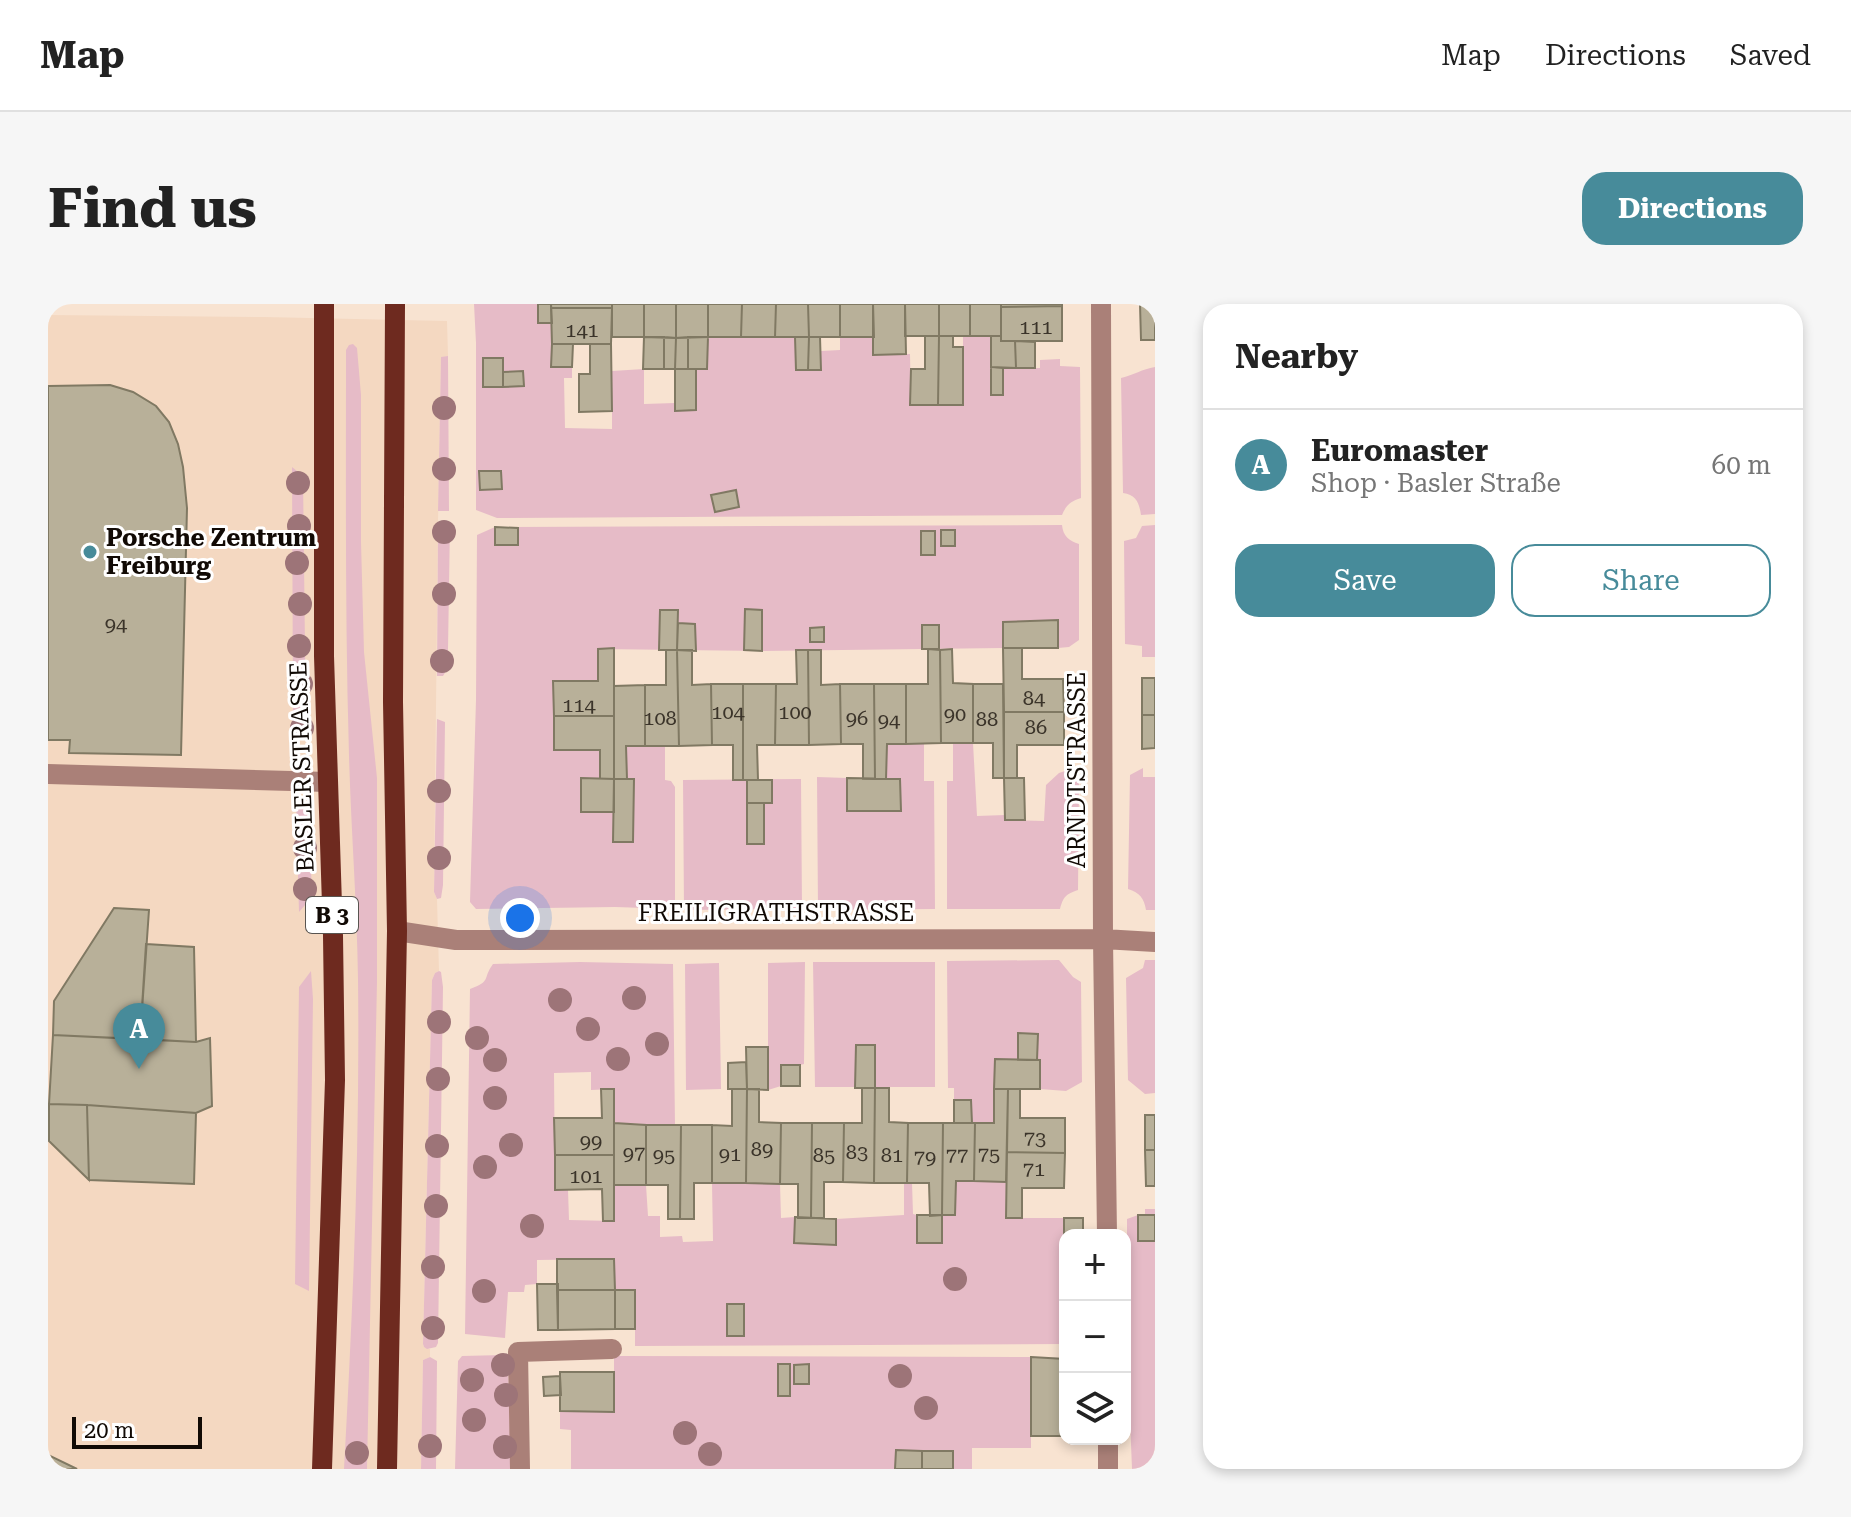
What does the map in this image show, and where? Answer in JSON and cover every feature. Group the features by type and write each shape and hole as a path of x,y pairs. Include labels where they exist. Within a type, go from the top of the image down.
{"main road":[{"name":"BASLER STRASSE","path":"322,1469 335,1080 324,656 324,304"},
{"path":"387,1469 397,931 393,702 395,304"}],"street":[{"name":"ARNDTSTRASSE","path":"1101,304 1107,1229"},
{"path":"48,774 328,782"},
{"name":"FREILIGRATHSTRASSE","path":"397,931 456,940 1103,939 1155,942"},
{"path":"520,1469 518,1352 612,1349"},
{"path":"1108,1445 1108,1469"}],"shaded area":[{"path":"474,304 538,304 538,322 552,323 551,367 572,367 572,378 564,378 565,428 612,429 612,371 644,369 644,404 675,403 676,411 696,410 696,369 707,369 708,337 795,337 796,369 821,369 821,351 840,350 840,337 874,337 874,355 910,354 911,405 963,405 963,336 991,336 991,395 1003,395 1003,368 1040,368 1040,360 1060,359 1060,366 1080,367 1081,498 1069,504 1062,515 497,518 476,510"},
{"path":"48,315 447,321 448,356 441,358 438,523 434,892 437,899 439,971 432,980 423,1344 430,1349 430,1357 423,1360 421,1469 48,1469"},
{"path":"353,344 357,348 361,395 364,652 377,778 377,982 367,1469 344,1469 358,1102 357,951 346,603 346,350"},
{"path":"448,356 449,511 438,511 441,357"},
{"path":"1155,367 1155,514 1141,515 1136,500 1123,493 1121,378"},
{"path":"292,467 303,476 306,734 296,740 293,710"},
{"path":"438,523 450,524 448,649 443,676 437,676"},
{"path":"1062,525 1067,538 1079,544 1079,640 1069,647 1058,648 1058,620 1004,622 1003,648 762,651 598,649 598,681 553,682 554,749 665,746 665,780 671,781 675,787 675,909 476,909 470,902 477,535 495,527"},
{"path":"1155,525 1155,657 1142,657 1142,646 1125,644 1124,541 1136,538 1142,526"},
{"path":"437,719 445,722 443,885 441,898 437,899 434,892"},
{"path":"924,743 924,781 934,781 935,909 818,910 817,777 847,778 848,811 900,811 900,779 886,779 887,744"},
{"path":"953,743 973,743 977,816 1005,815 1005,820 1044,821 1046,785 1065,771 1079,782 1078,890 1066,896 1060,909 947,909 947,781 953,781"},
{"path":"1143,768 1143,777 1155,777 1155,910 1146,910 1141,896 1128,889 1130,775"},
{"path":"801,779 802,909 684,910 683,780"},
{"path":"296,804 309,812 312,897 299,912"},
{"path":"1059,960 1081,982 1082,1082 1066,1091 1040,1089 1040,1060 995,1059 994,1123 954,1123 954,1088 948,1088 947,961"},
{"path":"1145,960 1155,960 1155,1093 1145,1094 1128,1080 1126,978 1143,968"},
{"path":"805,962 804,1064 800,1065 800,1086 768,1090 768,963"},
{"path":"813,962 935,962 935,1087 815,1087"},
{"path":"719,963 721,1089 686,1090 685,964"},
{"path":"493,964 673,964 675,1125 614,1123 614,1089 591,1090 591,1072 554,1073 555,1189 568,1190 569,1220 614,1221 614,1185 646,1185 648,1216 660,1216 660,1237 682,1236 683,1242 713,1241 712,1183 780,1184 781,1218 795,1217 794,1243 835,1245 836,1219 904,1215 904,1183 912,1183 917,1243 942,1243 942,1215 955,1215 956,1181 1006,1182 1006,1218 1083,1218 1083,1229 1059,1229 1059,1344 635,1346 635,1290 615,1290 614,1259 537,1260 537,1284 525,1285 524,1292 508,1292 505,1338 465,1334 470,989 484,982"},
{"path":"311,971 309,1291 295,1284 299,987"},
{"path":"439,971 443,987 438,1343 436,1347 427,1349 423,1344 432,980"},
{"path":"1145,1209 1155,1209 1155,1469 1132,1469 1131,1229 1127,1229 1127,1219 1145,1215"},
{"path":"503,1355 508,1361 511,1469 455,1469 458,1361 462,1356"},
{"path":"614,1356 1031,1357 1031,1448 972,1448 972,1469 571,1469 571,1430 560,1429 560,1411 614,1411"},
{"path":"430,1357 437,1361 436,1469 421,1469 423,1360"}],"building":[{"path":"538,304 551,304 552,323 538,323"},
{"path":"551,304 612,304 612,308 551,308"},
{"path":"612,304 644,304 644,337 612,337"},
{"path":"644,304 676,304 676,338 644,337"},
{"path":"676,304 708,304 708,337 676,338"},
{"path":"708,304 742,304 741,337 708,337"},
{"path":"742,304 776,304 775,337 741,337"},
{"path":"776,304 808,304 809,337 775,337"},
{"path":"808,304 840,304 840,337 809,337"},
{"path":"840,304 873,304 874,337 840,337"},
{"path":"873,304 905,304 906,354 873,355"},
{"path":"905,304 939,304 939,336 905,336"},
{"path":"939,304 970,304 970,336 939,336"},
{"path":"970,304 1001,304 1001,336 970,336"},
{"path":"1001,304 1062,304 1062,306 1001,307"},
{"path":"1140,304 1155,304 1155,340 1141,340"},
{"path":"1062,306 1062,341 1001,341 1001,307"},
{"path":"551,308 612,308 611,344 552,344"},
{"path":"925,336 939,336 938,405 910,405 911,369 925,369"},
{"path":"939,336 953,336 953,347 963,347 963,405 938,405"},
{"path":"991,336 1001,336 1001,341 1015,341 1016,368 991,367"},
{"path":"644,337 664,337 664,369 643,369"},
{"path":"664,337 676,338 675,369 664,369"},
{"path":"688,337 688,369 675,369 676,338"},
{"path":"688,337 708,337 707,369 688,369"},
{"path":"795,337 809,337 808,370 796,370"},
{"path":"809,337 820,337 821,370 808,370"},
{"path":"1015,341 1035,342 1035,368 1016,368"},
{"path":"552,344 573,344 572,367 551,367"},
{"path":"590,344 611,344 612,411 579,412 579,374 590,374"},
{"path":"483,358 503,358 503,387 483,387"},
{"path":"991,367 1003,368 1003,395 991,395"},
{"path":"675,369 696,369 696,410 675,411"},
{"path":"523,371 524,386 503,387 503,372"},
{"path":"110,385 133,392 156,406 169,422 183,467 187,508 181,755 69,753 70,740 48,740 48,386"},
{"path":"479,471 501,471 502,489 480,490"},
{"path":"736,490 739,507 715,512 711,495"},
{"path":"495,527 518,528 518,545 495,545"},
{"path":"941,530 955,530 955,546 941,546"},
{"path":"921,531 935,531 935,555 921,555"},
{"path":"745,609 762,610 762,651 744,650"},
{"path":"660,610 678,610 677,650 659,650"},
{"path":"1058,620 1058,648 1003,648 1003,622"},
{"path":"678,623 695,624 696,651 677,650"},
{"path":"922,625 939,625 939,649 922,649"},
{"path":"824,627 824,642 810,642 810,628"},
{"path":"614,648 614,716 554,716 553,681 598,681 598,649"},
{"path":"1003,648 1022,648 1022,679 1063,679 1064,712 1004,712"},
{"path":"928,649 940,650 941,743 906,744 906,684 928,684"},
{"path":"952,649 953,683 973,684 973,743 941,743 940,650"},
{"path":"666,650 677,650 679,746 645,746 645,685 666,685"},
{"path":"677,650 692,650 692,685 711,684 712,745 679,746"},
{"path":"796,650 808,650 809,745 775,745 776,684 797,684"},
{"path":"808,650 821,650 821,685 840,684 841,744 809,745"},
{"path":"1142,678 1155,678 1155,715 1142,715"},
{"path":"711,684 743,684 743,780 733,780 733,745 712,745"},
{"path":"743,684 776,684 775,745 757,745 758,780 743,780"},
{"path":"840,684 874,684 875,779 863,779 863,744 841,744"},
{"path":"874,684 906,684 906,744 887,744 886,779 875,779"},
{"path":"973,684 1003,684 1004,778 993,778 993,743 973,743"},
{"path":"645,685 645,746 626,746 627,779 614,779 614,686"},
{"path":"1004,712 1064,712 1064,745 1017,745 1017,778 1004,778"},
{"path":"1142,715 1155,715 1155,748 1142,749"},
{"path":"554,716 614,716 614,779 600,779 600,750 554,750"},
{"path":"581,778 614,779 614,812 581,812"},
{"path":"847,778 900,779 901,811 847,811"},
{"path":"1004,778 1024,778 1025,820 1005,820"},
{"path":"614,779 634,779 633,842 613,842"},
{"path":"747,780 772,780 772,803 747,803"},
{"path":"747,803 764,803 764,844 747,844"},
{"path":"114,908 149,910 140,1039 53,1035 54,1001"},
{"path":"146,944 194,947 196,1042 140,1039"},
{"path":"1018,1033 1038,1034 1037,1060 1018,1060"},
{"path":"53,1035 196,1042 210,1038 212,1106 196,1113 49,1104"},
{"path":"856,1045 875,1045 875,1088 855,1088"},
{"path":"746,1047 768,1047 768,1090 747,1089"},
{"path":"995,1059 1040,1060 1040,1089 994,1089"},
{"path":"746,1062 747,1089 728,1089 728,1063"},
{"path":"781,1065 800,1065 800,1086 781,1086"},
{"path":"862,1088 875,1088 874,1183 843,1182 844,1123 862,1123"},
{"path":"875,1088 889,1088 889,1122 908,1123 907,1183 874,1183"},
{"path":"601,1089 614,1089 614,1155 555,1155 554,1118 602,1118"},
{"path":"732,1089 747,1089 746,1183 712,1183 712,1125 732,1126"},
{"path":"747,1089 759,1089 759,1122 781,1123 780,1184 746,1183"},
{"path":"994,1089 1008,1089 1006,1182 974,1181 975,1123 994,1123"},
{"path":"1008,1089 1020,1089 1020,1118 1065,1118 1065,1153 1007,1152"},
{"path":"954,1100 971,1100 972,1123 954,1123"},
{"path":"49,1104 87,1105 89,1180 49,1141"},
{"path":"87,1105 196,1113 194,1184 89,1180"},
{"path":"1145,1115 1155,1115 1155,1150 1145,1150"},
{"path":"614,1123 646,1125 646,1185 614,1185"},
{"path":"781,1123 812,1123 811,1218 798,1218 798,1184 780,1184"},
{"path":"812,1123 844,1123 843,1182 824,1182 824,1218 811,1218"},
{"path":"908,1123 943,1123 942,1215 930,1216 929,1183 907,1183"},
{"path":"943,1123 975,1123 974,1181 956,1181 955,1215 942,1215"},
{"path":"646,1125 681,1125 680,1219 668,1219 668,1185 646,1185"},
{"path":"681,1125 712,1125 712,1183 694,1183 694,1219 680,1219"},
{"path":"1145,1150 1155,1150 1155,1186 1146,1186"},
{"path":"1007,1152 1065,1153 1064,1188 1022,1188 1022,1218 1006,1218"},
{"path":"555,1155 614,1155 614,1221 603,1221 602,1189 555,1190"},
{"path":"917,1215 942,1215 942,1243 917,1243"},
{"path":"1138,1215 1155,1215 1155,1241 1138,1241"},
{"path":"795,1217 836,1219 836,1245 794,1243"},
{"path":"1064,1218 1083,1218 1083,1229 1064,1229"},
{"path":"557,1259 614,1259 615,1290 557,1290"},
{"path":"537,1284 558,1284 558,1330 538,1330"},
{"path":"557,1290 615,1290 615,1329 558,1330"},
{"path":"615,1290 635,1290 635,1329 615,1329"},
{"path":"727,1304 744,1304 744,1336 727,1336"},
{"path":"1031,1357 1059,1359 1059,1436 1031,1436"},
{"path":"778,1364 790,1364 790,1396 778,1396"},
{"path":"809,1364 809,1384 794,1384 794,1365"},
{"path":"560,1372 614,1372 614,1412 560,1411"},
{"path":"560,1376 561,1395 544,1396 543,1377"},
{"path":"896,1450 922,1451 922,1469 895,1469"},
{"path":"922,1451 953,1451 953,1469 922,1469"},
{"path":"48,1455 77,1469 48,1469"}],"place":[{"name":"Porsche Zentrum Freiburg","path":"90,552"},
{"name":"Euromaster","path":"139,1069"}]}
